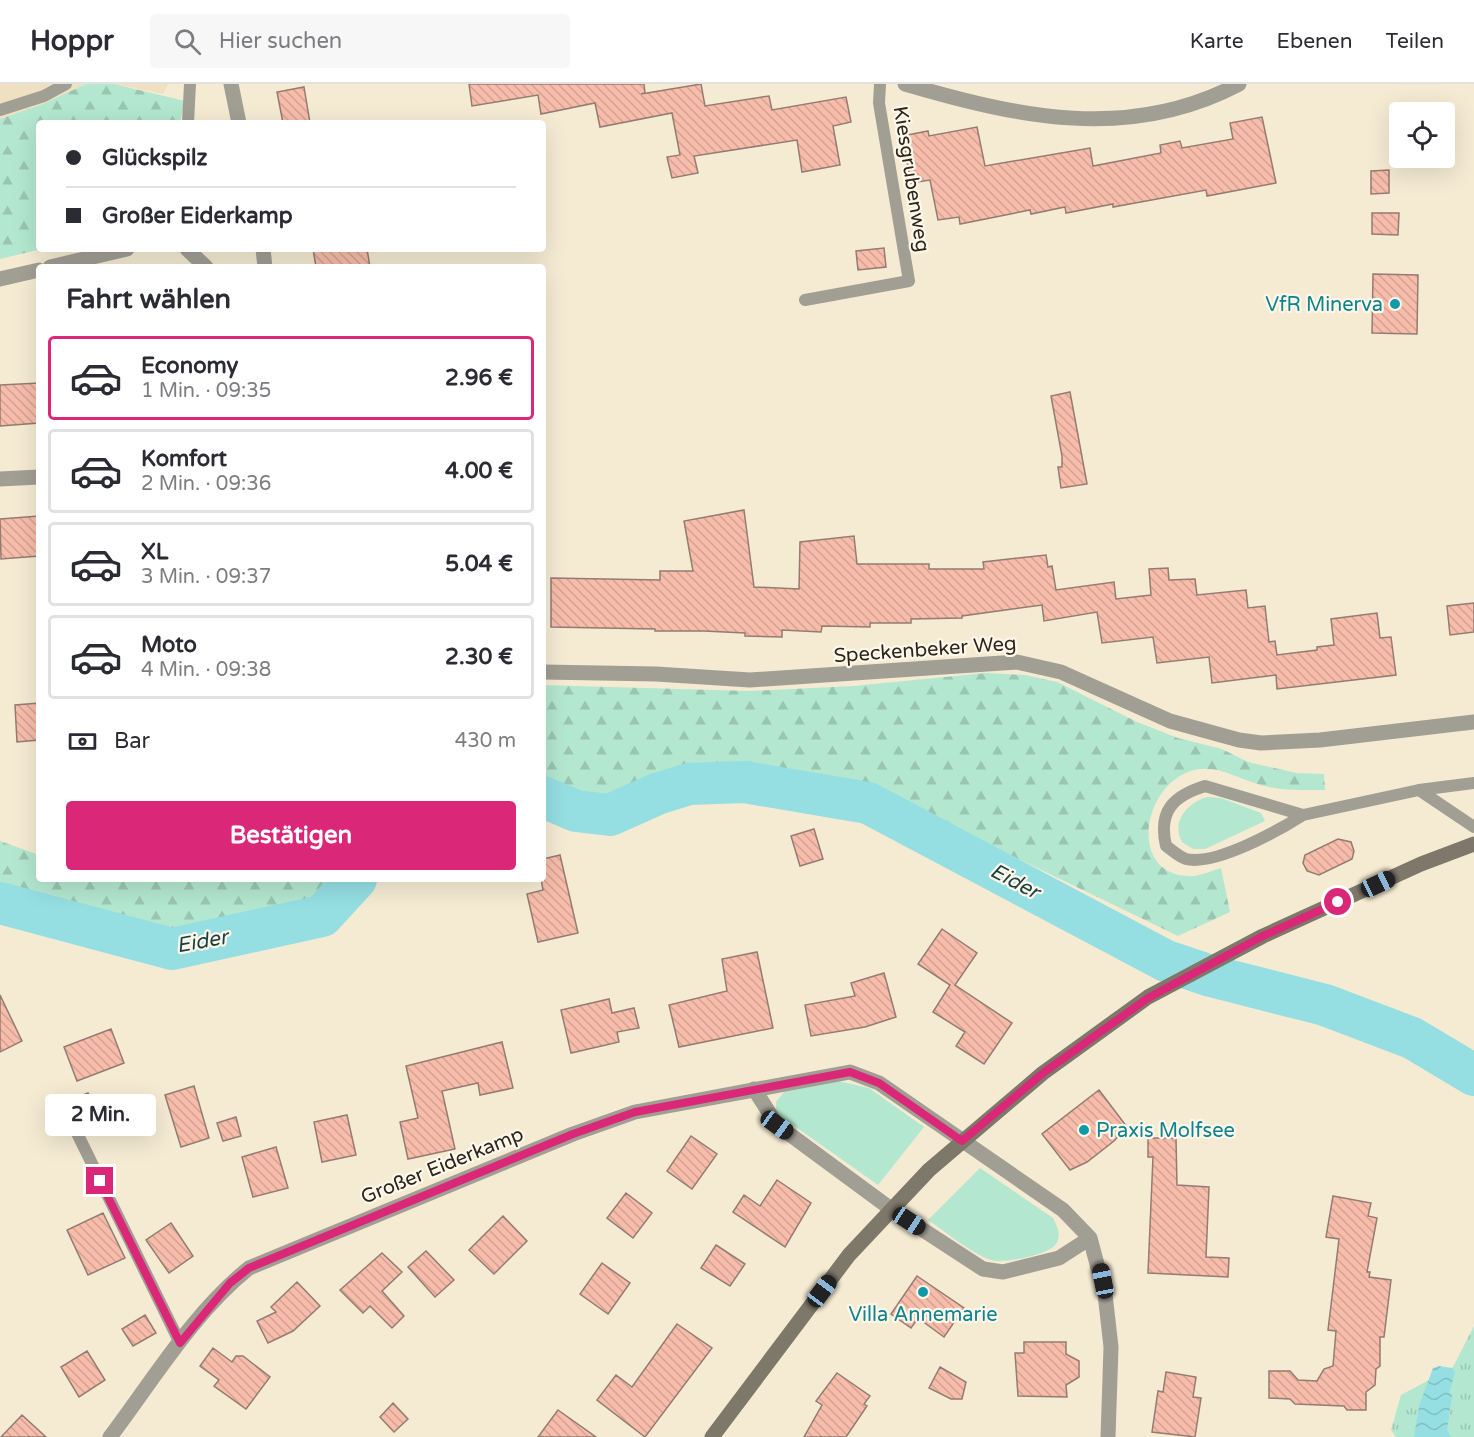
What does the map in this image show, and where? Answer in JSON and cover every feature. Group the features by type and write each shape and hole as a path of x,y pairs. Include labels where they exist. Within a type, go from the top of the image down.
{"main road":[{"path":"712,1437 849,1255 891,1209 962,1141 1043,1073 1148,998 1197,971 1263,936 1421,864 1474,844"}],"street":[{"path":"231,84 238,120"},
{"path":"905,84 1020,114 1084,119 1122,118 1158,113 1195,103 1239,84"},
{"path":"63,264 114,252"},
{"path":"190,252 203,264"},
{"path":"0,279 36,271"},
{"path":"0,479 36,477"},
{"name":"Speckenbeker Weg","path":"546,672 656,674 750,680 1017,662 1060,672 1170,721 1239,740 1261,743 1320,740 1474,722"},
{"name":"Großer Eiderkamp","path":"110,1437 180,1343 230,1283 249,1268 573,1134 635,1112 850,1072 879,1083 1063,1210 1090,1238"},
{"path":"754,1089 777,1125 891,1209 983,1269 1003,1272 1059,1258 1090,1238 1102,1276 1111,1347 1108,1437"}],"lane":[{"path":"0,110 44,96 66,84"},
{"path":"188,120 190,84"},
{"name":"Kiesgrubenweg","path":"805,300 909,281 879,103 880,84"},
{"path":"1303,815 1205,786 1185,792 1169,808 1162,829 1166,846 1185,859 1208,859 1281,829 1303,815 1419,790 1474,783"},
{"path":"1419,790 1474,827"},
{"path":"76,1131 180,1343"}],"shaded area":[{"path":"0,84 86,84 43,104 0,119"},
{"path":"114,84 168,84 163,94"}],"green space":[{"path":"86,84 114,84 185,101 181,120 36,120 36,250 0,259 0,119 43,104"},
{"path":"986,673 1025,675 1057,682 1137,722 1178,738 1222,749 1248,762 1297,773 1324,774 1325,790 1269,787 1209,769 1191,771 1174,780 1161,795 1152,812 1149,831 1151,849 1159,864 1173,873 1194,876 1221,868 1230,912 1178,936 874,789 699,766 612,801 579,795 546,780 546,685 749,691 853,686"},
{"path":"1207,797 1221,798 1261,813 1265,821 1205,849 1193,849 1182,842 1178,827 1187,809"},
{"path":"0,841 36,854 36,882 337,882 328,894 241,923 175,931 132,924 0,886"},
{"path":"838,1081 869,1088 924,1127 878,1185 776,1113 776,1102 784,1092"},
{"path":"980,1168 1053,1218 1059,1234 1058,1241 1052,1248 1025,1258 1005,1261 991,1260 967,1248 928,1220"},
{"path":"1474,1326 1474,1437 1396,1437 1391,1430 1401,1395 1453,1367"}],"water":[{"path":"1439,1366 1452,1368 1455,1372 1449,1393 1452,1395 1447,1430 1451,1437 1414,1437 1419,1406 1433,1368"}],"building":[{"path":"469,84 644,84 645,93 641,94 701,84 705,106 769,96 772,110 846,97 851,122 833,126 840,165 802,172 797,140 694,156 698,173 672,178 667,157 680,155 672,113 600,127 595,103 541,114 538,95 472,106"},
{"path":"304,87 310,120 282,120 277,92"},
{"path":"1262,117 1276,183 1207,196 1206,190 1066,213 1065,207 1031,214 1030,210 960,224 959,217 938,220 930,180 911,183 902,136 928,131 929,136 977,127 985,166 1090,148 1093,166 1161,153 1160,145 1180,141 1182,148 1233,139 1230,123"},
{"path":"1389,170 1389,193 1371,194 1371,171"},
{"path":"1372,213 1399,213 1398,235 1372,234"},
{"path":"884,248 886,267 858,270 856,251"},
{"path":"314,252 368,252 370,264 316,264"},
{"name":"VfR Minerva","path":"1373,274 1418,275 1417,334 1372,333"},
{"path":"36,383 36,423 0,426 0,385"},
{"path":"1070,392 1087,484 1061,488 1058,467 1062,467 1062,456 1051,396"},
{"path":"744,510 754,587 799,589 800,542 854,536 857,564 929,564 929,569 984,569 983,562 1046,555 1048,567 1052,566 1056,590 1114,582 1116,599 1151,595 1149,569 1168,568 1169,580 1195,579 1197,595 1246,590 1248,608 1265,606 1269,642 1275,641 1277,655 1317,650 1317,647 1334,645 1331,619 1377,613 1380,638 1391,637 1396,675 1277,689 1276,675 1212,683 1209,657 1157,663 1153,637 1102,643 1097,612 1044,621 1042,605 962,616 962,618 911,619 911,623 870,623 870,627 822,626 821,632 782,630 782,637 745,636 745,633 704,631 551,627 551,578 660,580 660,571 693,571 684,521"},
{"path":"36,516 36,556 1,559 0,519"},
{"path":"1474,603 1474,632 1450,635 1447,606"},
{"path":"36,703 36,740 17,742 15,705"},
{"path":"814,829 823,859 800,866 791,836"},
{"path":"1338,839 1351,842 1354,851 1352,859 1319,875 1307,871 1303,863 1305,855"},
{"path":"560,855 578,933 538,942 527,894 543,890 542,882 546,882 546,858"},
{"path":"942,929 977,953 955,985 1012,1023 984,1064 956,1046 965,1032 933,1012 950,985 918,964"},
{"path":"757,952 773,1028 679,1047 669,1005 727,991 722,959"},
{"path":"884,973 896,1017 865,1027 811,1036 805,1005 855,996 851,983"},
{"path":"0,995 22,1041 0,1052"},
{"path":"609,999 612,1013 634,1008 639,1028 617,1032 619,1042 571,1053 561,1010"},
{"path":"111,1029 124,1063 77,1081 64,1047"},
{"path":"502,1042 513,1088 480,1095 478,1083 442,1091 455,1149 408,1159 400,1122 418,1118 406,1066"},
{"path":"194,1086 209,1138 181,1147 165,1095"},
{"name":"Praxis Molfsee","path":"1099,1090 1127,1127 1114,1141 1087,1162 1070,1170 1042,1134"},
{"path":"88,1093 95,1110 76,1117 70,1100"},
{"path":"347,1115 356,1155 322,1162 314,1122"},
{"path":"236,1117 241,1136 223,1141 217,1123"},
{"path":"691,1136 717,1154 692,1189 667,1171"},
{"path":"1148,1138 1176,1138 1177,1185 1209,1187 1206,1257 1229,1258 1228,1277 1148,1273 1153,1157 1148,1157"},
{"path":"276,1147 288,1188 253,1197 242,1157"},
{"path":"777,1180 811,1203 785,1247 733,1212 744,1195 760,1206"},
{"path":"626,1193 652,1213 633,1238 607,1218"},
{"path":"1333,1196 1371,1203 1368,1216 1377,1218 1367,1272 1370,1272 1369,1277 1391,1280 1384,1337 1380,1337 1380,1366 1376,1369 1375,1385 1366,1392 1366,1410 1347,1410 1344,1406 1295,1404 1290,1399 1269,1398 1269,1371 1290,1371 1298,1380 1317,1381 1324,1369 1333,1366 1336,1331 1328,1330 1339,1239 1326,1237"},
{"path":"103,1213 125,1258 88,1275 67,1230"},
{"path":"503,1216 527,1241 494,1274 469,1250"},
{"path":"171,1223 193,1256 169,1273 146,1240"},
{"path":"716,1245 745,1264 730,1286 701,1268"},
{"path":"426,1251 454,1280 435,1297 408,1267"},
{"path":"382,1253 402,1272 382,1291 404,1316 392,1328 370,1306 363,1313 340,1290"},
{"path":"602,1263 630,1283 608,1314 580,1294"},
{"name":"Villa Annemarie","path":"917,1276 964,1308 944,1337 918,1318 911,1328 891,1314"},
{"path":"297,1282 320,1306 293,1331 268,1343 257,1321 276,1312 271,1307"},
{"path":"145,1315 156,1333 133,1346 122,1329"},
{"path":"677,1324 712,1348 645,1437 597,1400 616,1375 632,1387"},
{"path":"1024,1342 1066,1342 1066,1354 1079,1361 1079,1377 1066,1385 1067,1397 1018,1396 1015,1353 1024,1353"},
{"path":"213,1348 232,1362 236,1356 243,1356 270,1377 246,1409 214,1386 219,1380 200,1366"},
{"path":"87,1351 105,1380 79,1397 61,1367"},
{"path":"940,1367 966,1382 962,1399 951,1399 929,1388"},
{"path":"1166,1372 1196,1377 1193,1397 1201,1398 1195,1437 1152,1432 1158,1391 1163,1392"},
{"path":"837,1373 870,1396 864,1404 867,1406 846,1437 804,1437 822,1405 816,1401"},
{"path":"393,1403 408,1419 394,1432 380,1417"},
{"path":"558,1410 596,1437 538,1437"},
{"path":"22,1415 46,1437 1,1437"}],"waterway":[{"name":"Eider","path":"546,798 576,811 610,815 657,794 689,784 744,782 868,803 1166,961 1211,976 1325,1005 1412,1038 1474,1075"},
{"name":"Eider","path":"0,903 172,949 322,916 353,882"}],"place":[{"name":"VfR Minerva","path":"1395,304"},
{"name":"Praxis Molfsee","path":"1084,1130"},
{"name":"Villa Annemarie","path":"923,1292"}],"route":[{"path":"100,1181 180,1343 230,1283 249,1268 573,1134 635,1112 850,1072 879,1083 962,1141 1043,1073 1148,998 1263,936 1338,902"}]}
